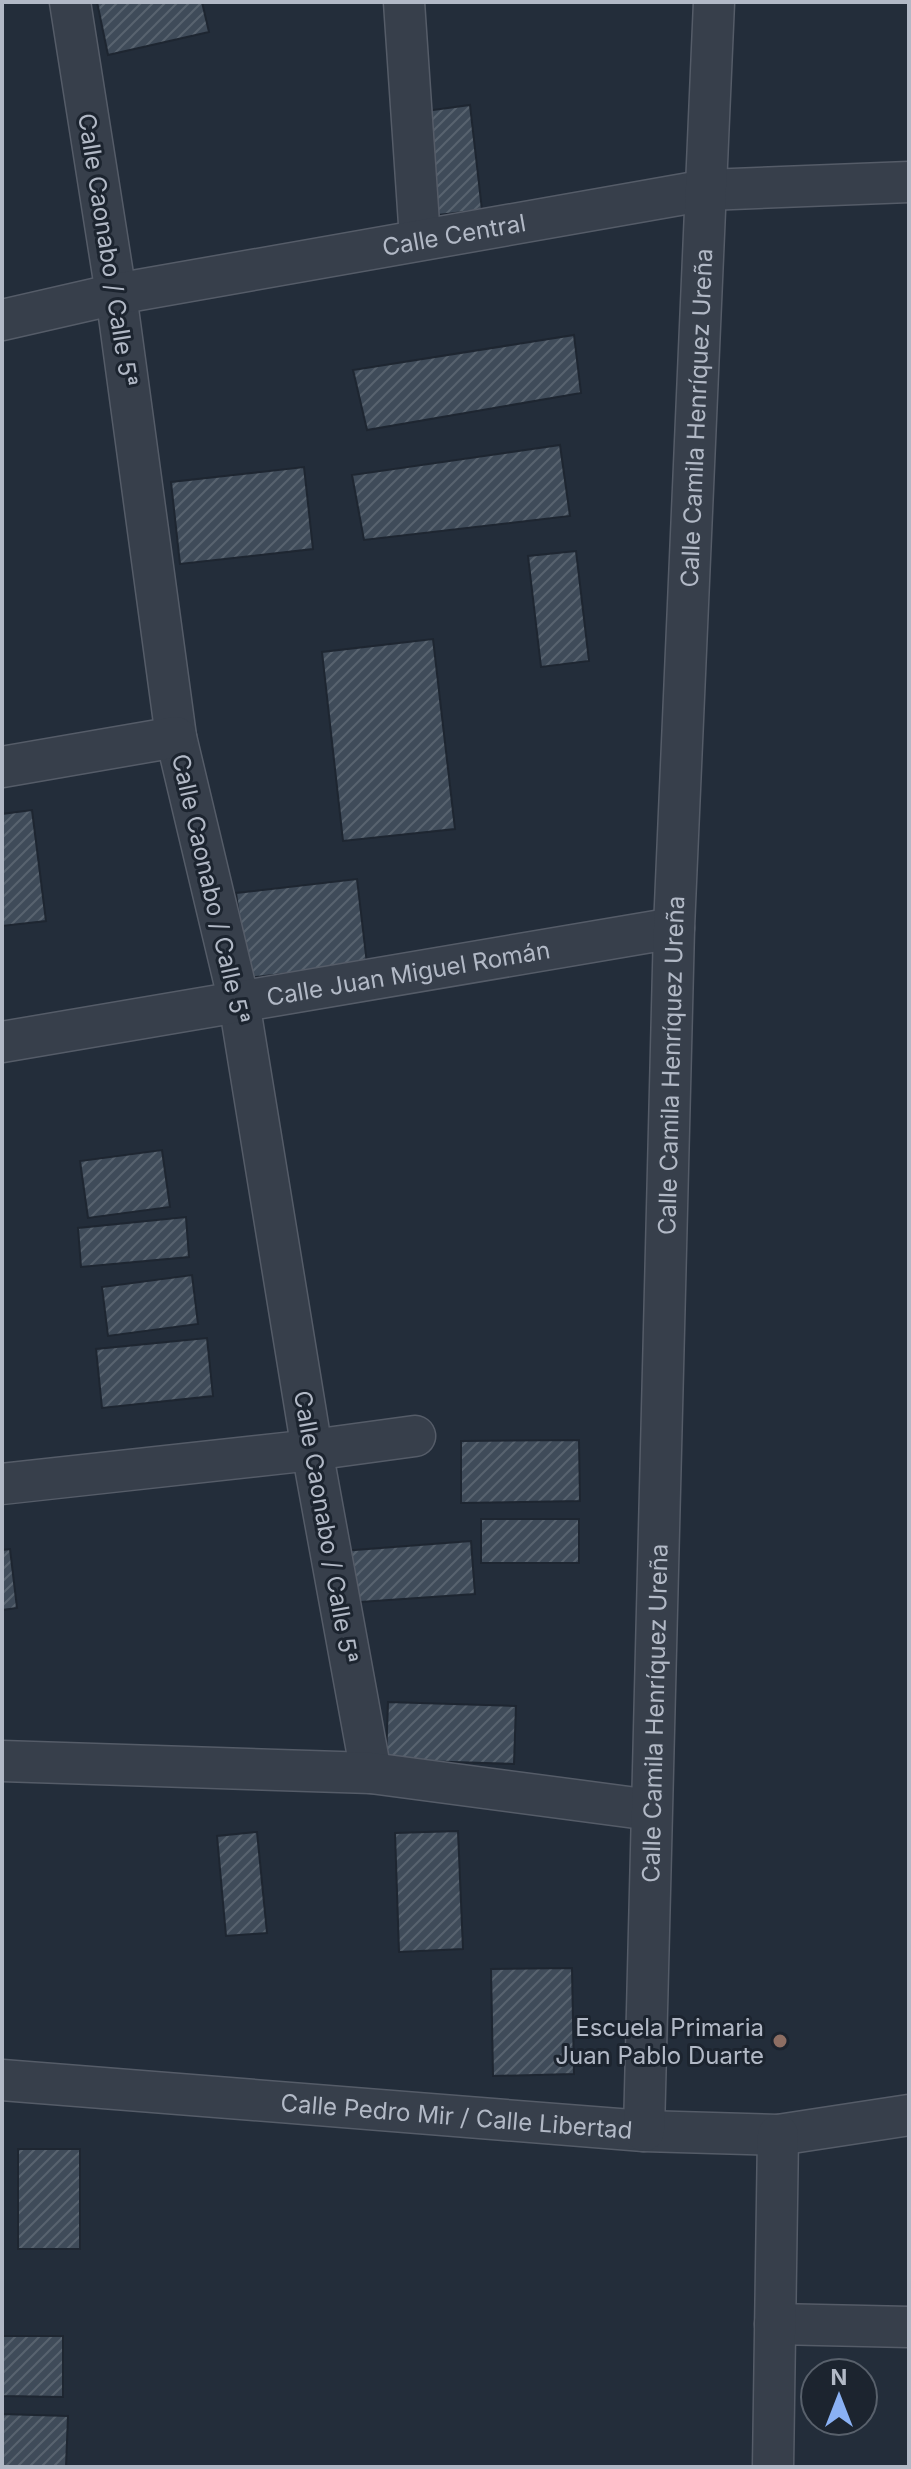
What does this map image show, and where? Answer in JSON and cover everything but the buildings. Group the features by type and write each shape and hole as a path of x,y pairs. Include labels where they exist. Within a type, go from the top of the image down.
{"street":[{"name":"Calle Caonabo / Calle 5ª","path":"70,2 116,294 176,737 239,1002 312,1450 371,1773"},
{"path":"404,2 420,239"},
{"name":"Calle Camila Henríquez Ureña","path":"644,2131 674,928 714,2"},
{"name":"Calle Central","path":"2,320 116,294 707,190 909,182"},
{"path":"2,767 176,737"},
{"name":"Calle Juan Miguel Román","path":"2,1042 674,928"},
{"path":"2,1484 415,1436"},
{"path":"2,1761 371,1773 651,1810"},
{"name":"Calle Pedro Mir / Calle Libertad","path":"2,2080 644,2131 778,2135 909,2115"},
{"path":"773,2467 778,2135"},
{"path":"775,2324 909,2327"}],"place":[{"name":"Escuela Primaria Juan Pablo Duarte","path":"780,2041"}]}
